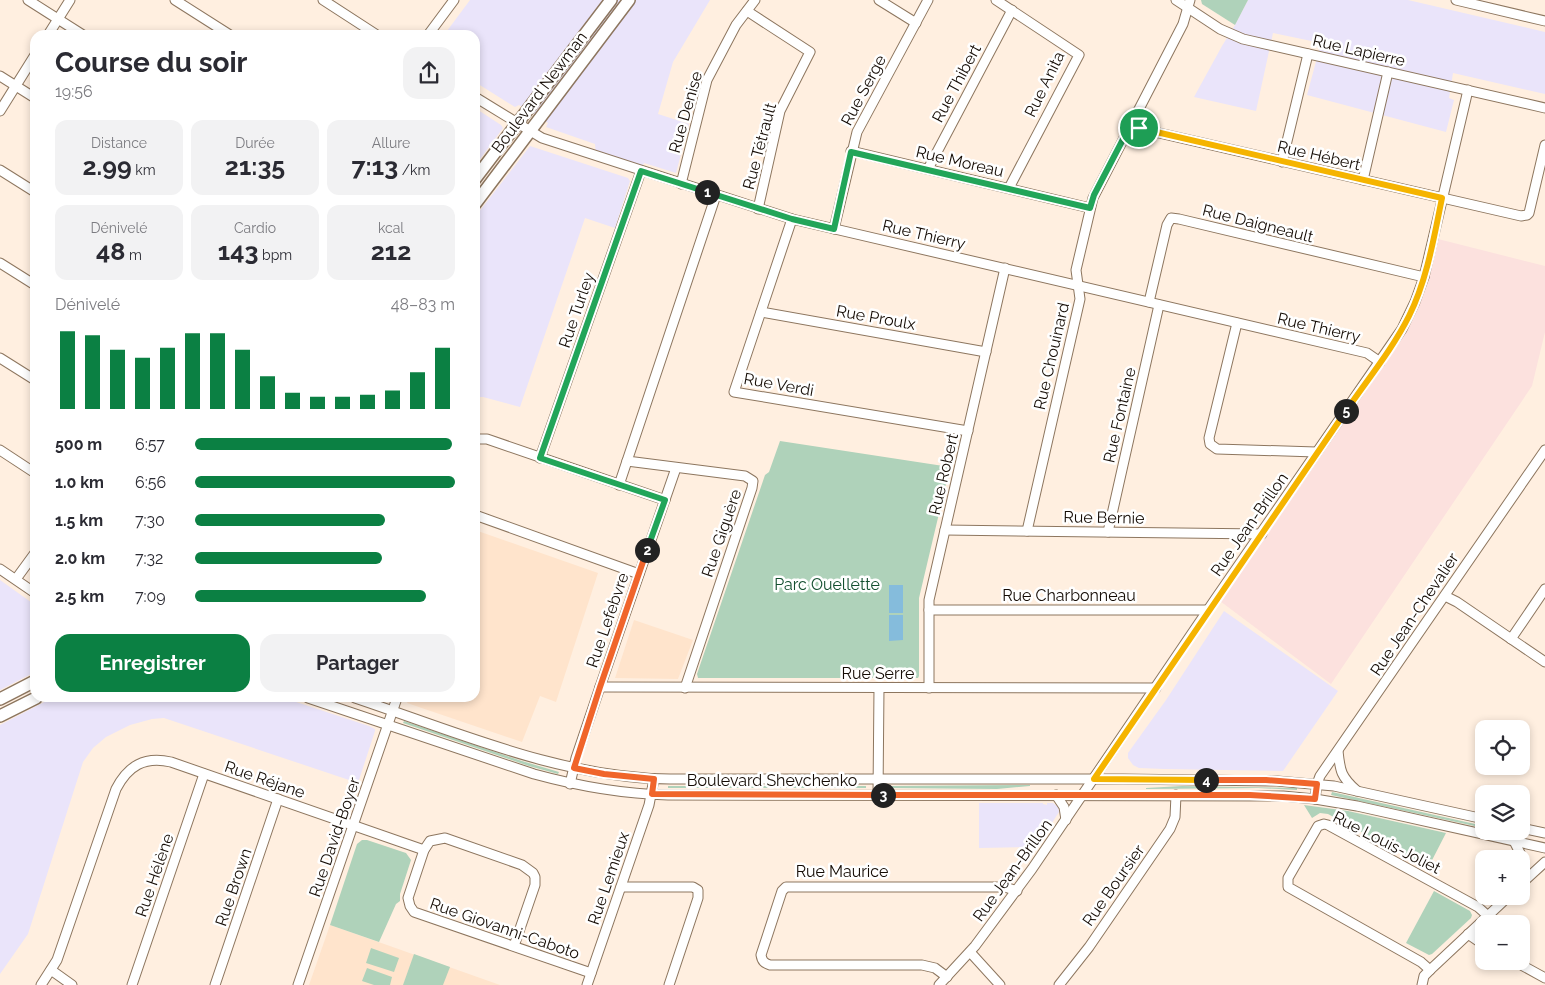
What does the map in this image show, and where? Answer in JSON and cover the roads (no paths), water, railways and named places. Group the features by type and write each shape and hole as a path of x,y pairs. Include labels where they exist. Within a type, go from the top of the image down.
{"main road":[{"name":"Boulevard Newman","path":"480,172 611,0"},
{"name":"Boulevard Newman","path":"480,197 629,0"},
{"path":"0,699 30,684"},
{"path":"0,716 30,701"}],"street":[{"path":"28,0 75,30"},
{"path":"51,30 70,0"},
{"path":"323,0 369,30"},
{"path":"432,30 454,0"},
{"name":"Rue Denise","path":"681,184 707,80 736,25 755,0"},
{"path":"880,0 916,23"},
{"name":"Rue Serge","path":"834,229 856,132 928,0"},
{"name":"Rue Anita","path":"996,0 1079,55 1009,188"},
{"name":"Rue Lapierre","path":"1176,0 1189,4 1235,37 1545,108"},
{"path":"1456,0 1545,21"},
{"path":"179,1 222,30"},
{"name":"Rue Chouinard","path":"1027,531 1080,299 1076,270 1090,208 1094,195 1183,24 1189,4"},
{"name":"Rue Tétrault","path":"747,10 810,52 780,111 758,209"},
{"name":"Rue Thibert","path":"928,169 1012,10"},
{"path":"1282,162 1308,54"},
{"path":"0,111 30,63"},
{"path":"1363,180 1388,72"},
{"path":"0,76 30,95"},
{"name":"Rue Jean-Brillon","path":"939,985 970,952 1017,891 1208,610 1262,534 1316,452 1380,362 1410,315 1424,277 1468,90"},
{"name":"Rue Thierry","path":"480,100 549,141 792,219 1367,353 1380,362"},
{"name":"Rue Hébert","path":"1131,124 1146,130 1521,216 1525,216 1529,212 1545,145"},
{"name":"Rue Moreau","path":"851,152 1090,208"},
{"path":"0,170 30,189"},
{"name":"Rue Turley","path":"540,458 641,171"},
{"path":"619,484 716,195"},
{"name":"Rue Daigneault","path":"1149,302 1167,225 1171,218 1424,277"},
{"name":"Rue Verdi","path":"792,219 734,392 968,431"},
{"path":"0,263 30,282"},
{"name":"Rue Robert","path":"929,688 929,600 1004,268"},
{"name":"Rue Fontaine","path":"1108,532 1159,305"},
{"name":"Rue Proulx","path":"761,312 986,352"},
{"path":"1237,323 1209,438 1210,444 1217,449 1316,452"},
{"path":"0,358 30,377"},
{"path":"480,439 487,439 665,500"},
{"path":"0,450 30,470"},
{"name":"Rue Jean-Chevalier","path":"1315,799 1317,784 1338,751 1545,450"},
{"name":"Rue Giguère","path":"627,461 745,476 751,478 753,484 685,688"},
{"name":"Rue Lefebvre","path":"570,784 600,687 676,468"},
{"path":"480,518 639,574"},
{"name":"Rue Bernie","path":"945,530 1262,534"},
{"path":"16,580 30,560"},
{"path":"0,569 30,590"},
{"path":"1511,639 1545,590"},
{"path":"1444,596 1457,602 1545,662"},
{"name":"Rue Charbonneau","path":"929,610 1208,610"},
{"name":"Rue Serre","path":"600,687 1156,688"},
{"path":"878,795 879,688"},
{"name":"Boulevard Shevchenko","path":"322,702 534,774 570,784 608,790 652,794 1262,795 1315,799 1367,808 1545,848"},
{"name":"Boulevard Shevchenko","path":"368,702 522,754 604,774 654,779 1260,780 1317,784 1475,817"},
{"name":"Rue David-Boyer","path":"298,985 396,702"},
{"path":"1338,751 1342,774 1347,782 1357,791"},
{"name":"Rue Réjane","path":"41,985 57,960 116,789 121,779 133,767 144,762 157,760 171,762 424,850"},
{"name":"Rue Hélène","path":"132,985 204,774"},
{"name":"Rue Lemieux","path":"588,985 652,794 654,779"},
{"path":"1056,795 1064,807 1066,820"},
{"name":"Rue Boursier","path":"1059,985 1104,925 1170,829 1175,817 1176,795"},
{"name":"Rue Brown","path":"215,985 278,799"},
{"name":"Rue Louis-Joliet","path":"1430,970 1421,962 1289,888 1287,884 1288,878 1318,826 1328,824 1478,907 1487,915"},
{"path":"1530,830 1545,833"},
{"path":"424,850 430,841 445,838 522,865 533,873 535,885 514,946"},
{"path":"1514,841 1518,850"},
{"name":"Rue Giovanni-Caboto","path":"424,850 408,898 412,909 418,914 591,973"},
{"path":"1530,876 1545,862"},
{"path":"621,887 693,887 698,890 698,898 669,985"},
{"name":"Rue Maurice","path":"947,977 935,968 922,965 770,965 765,964 761,955 782,891 786,887 1005,887 1017,891"},
{"path":"1489,915 1500,905"},
{"path":"1422,985 1424,976 1475,928"},
{"path":"1468,934 1475,939"},
{"path":"970,952 1000,985"},
{"path":"51,970 72,985"},
{"path":"1530,970 1545,978"}],"water":[{"path":"889,585 903,585 903,613 889,613"},
{"path":"889,615 903,615 903,640 889,641"}],"park label":[{"name":"Parc Ouellette","path":"827,584"}]}
